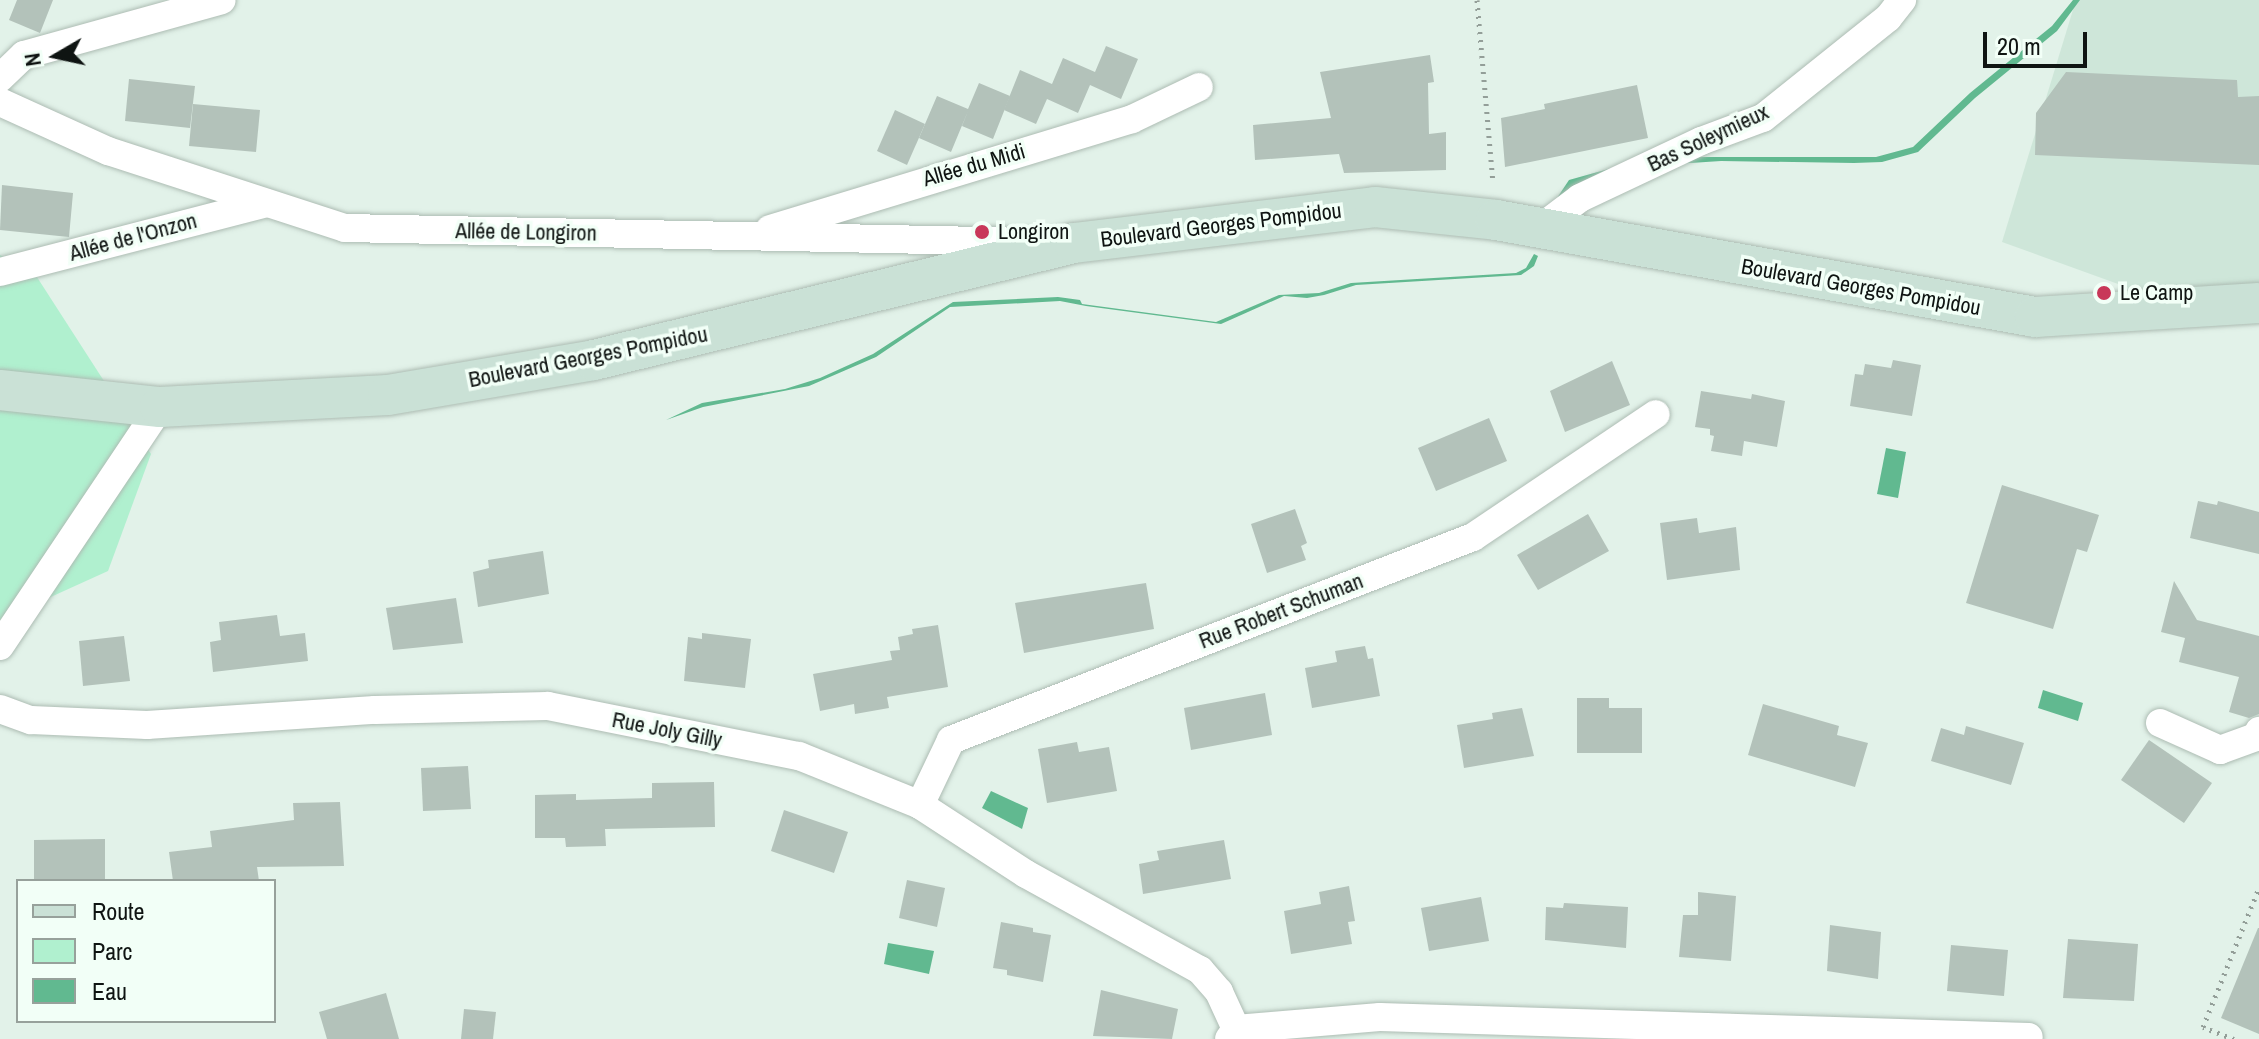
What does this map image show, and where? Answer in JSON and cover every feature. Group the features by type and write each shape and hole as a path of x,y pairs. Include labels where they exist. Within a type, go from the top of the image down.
{"main road":[{"name":"Boulevard Georges Pompidou","path":"0,390 160,407 388,395 594,360 1074,243 1375,207 1496,220 2035,317 2259,303"}],"street":[{"path":"0,78 24,55 222,0"},
{"name":"Bas Soleymieux","path":"1539,229 1580,198 1701,141 1763,118 1888,18 1902,0"},
{"name":"Allée du Midi","path":"746,236 1132,119 1199,87"},
{"name":"Allée de Longiron","path":"0,102 108,151 345,228 1074,243"},
{"name":"Allée de l'Onzon","path":"0,272 266,202"},
{"path":"0,646 160,407"},
{"name":"Rue Robert Schuman","path":"920,805 951,740 1473,537 1656,414"},
{"name":"Rue Joly Gilly","path":"0,709 31,720 147,725 375,710 548,706 799,756 920,805 1026,874 1200,970 1219,992 1232,1034"},
{"path":"2160,723 2220,750 2256,737 2259,731"},
{"path":"1232,1034 1380,1017 2029,1037"}],"path":[{"path":"1477,0 1496,220"},
{"path":"2234,1039 2203,1027 2259,888"}],"shaded area":[{"path":"2076,0 2259,0 2259,319 2212,318 2002,242"}],"green space":[{"path":"0,255 35,274 151,454 108,571 0,620"}],"water":[{"path":"2073,0 2080,0 2057,31 1975,98 1918,152 1882,162 1721,161 1675,164 1587,180 1571,187 1551,207 1569,180 1612,168 1687,157 1876,157 1913,147 1970,93 2052,26"},
{"path":"1534,254 1538,256 1534,266 1521,275 1356,285 1307,298 1284,296 1221,324 1060,301 950,307 876,357 809,386 703,407 666,420 702,403 785,389 820,378 873,354 953,302 1058,297 1080,300 1082,304 1216,322 1279,295 1319,293 1351,283 1516,273 1526,268"},
{"path":"1886,448 1906,452 1898,498 1877,494"},
{"path":"2043,690 2083,703 2078,721 2038,708"},
{"path":"991,791 1028,808 1022,829 982,808"},
{"path":"888,943 934,951 929,974 884,964"}],"building":[{"path":"17,0 53,0 40,33 9,20"},
{"path":"1106,46 1138,59 1121,99 1090,85 1078,113 1047,99 1036,124 1004,110 1020,70 1052,84 1063,58 1095,72"},
{"path":"1430,55 1434,82 1428,83 1429,134 1446,132 1446,170 1344,173 1339,154 1255,160 1253,125 1331,118 1320,72"},
{"path":"2066,72 2237,80 2238,97 2259,96 2259,165 2035,155 2036,113"},
{"path":"129,79 195,86 190,128 125,121"},
{"path":"979,83 1010,96 993,139 962,126 968,111 951,152 919,138 937,96 968,109"},
{"path":"1637,85 1648,138 1505,167 1501,118 1545,109 1544,104"},
{"path":"193,104 260,110 256,152 189,146"},
{"path":"895,110 925,124 907,165 877,151"},
{"path":"2,185 73,193 69,237 0,230"},
{"path":"1893,360 1921,365 1912,416 1850,406 1855,374 1863,375 1865,364 1891,368"},
{"path":"1612,361 1630,405 1565,432 1550,391"},
{"path":"1701,391 1751,399 1752,394 1785,401 1777,447 1744,441 1742,456 1711,451 1714,436 1710,435 1710,429 1695,427"},
{"path":"1489,418 1507,461 1436,491 1418,448"},
{"path":"2002,485 2099,515 2087,552 2077,549 2053,629 1966,603"},
{"path":"2198,501 2217,505 2218,501 2259,512 2259,554 2190,538"},
{"path":"1295,509 1307,543 1301,546 1306,560 1267,573 1251,524"},
{"path":"1588,514 1609,551 1538,590 1517,555"},
{"path":"1697,518 1699,533 1736,527 1740,570 1667,580 1660,523"},
{"path":"543,551 549,594 478,607 473,572 489,568 488,560"},
{"path":"2174,581 2197,620 2259,636 2259,714 2249,718 2229,712 2239,677 2179,662 2185,638 2161,632"},
{"path":"1146,583 1154,629 1024,653 1015,603"},
{"path":"456,598 463,643 393,650 386,608"},
{"path":"277,615 280,636 305,633 308,661 213,672 210,642 221,640 219,622"},
{"path":"938,625 948,687 887,697 889,708 855,714 854,704 820,711 813,674 892,660 890,651 900,650 898,637 913,634 912,629"},
{"path":"702,633 751,639 745,688 684,681 688,637 702,639"},
{"path":"124,636 130,681 83,686 79,641"},
{"path":"1365,646 1368,659 1373,658 1380,696 1312,708 1305,668 1337,662 1335,651"},
{"path":"1265,693 1272,735 1191,750 1184,708"},
{"path":"1577,698 1609,698 1609,708 1642,708 1642,753 1577,753"},
{"path":"1763,704 1839,726 1837,735 1868,743 1855,787 1748,755"},
{"path":"1522,708 1534,756 1464,768 1457,725 1493,719 1492,713"},
{"path":"1966,726 2024,743 2011,785 1931,761 1941,728 1964,735"},
{"path":"2149,740 2212,783 2184,823 2121,780"},
{"path":"1077,742 1079,752 1109,747 1117,791 1047,803 1038,749"},
{"path":"468,766 471,809 423,811 421,768"},
{"path":"714,782 715,827 605,829 606,846 566,847 565,838 535,838 535,795 576,794 576,800 652,798 652,783"},
{"path":"340,802 344,866 257,867 259,879 173,879 169,852 212,847 210,831 294,820 293,803"},
{"path":"784,810 848,832 834,873 771,851"},
{"path":"105,839 105,879 34,879 34,840"},
{"path":"1224,840 1231,879 1143,894 1139,864 1159,860 1157,851"},
{"path":"907,880 945,888 937,927 899,918"},
{"path":"1349,886 1355,921 1348,922 1352,944 1291,954 1284,911 1321,904 1319,892"},
{"path":"1698,892 1736,896 1731,961 1679,957 1683,915 1698,915"},
{"path":"1481,897 1489,941 1429,951 1421,908"},
{"path":"1564,903 1628,907 1626,948 1545,940 1546,907 1563,908"},
{"path":"1001,922 1051,935 1043,982 1007,975 1007,970 993,968"},
{"path":"1830,925 1881,932 1878,979 1827,971"},
{"path":"2259,928 2259,1034 2221,1018"},
{"path":"2068,939 2138,944 2134,1001 2063,998"},
{"path":"1951,945 2008,950 2004,996 1947,991"},
{"path":"1101,990 1178,1009 1172,1039 1093,1036"},
{"path":"386,993 399,1039 327,1039 319,1012"},
{"path":"464,1009 496,1012 493,1039 461,1039"}],"place":[{"name":"Longiron","path":"982,232"},
{"name":"Le Camp","path":"2104,293"}]}
